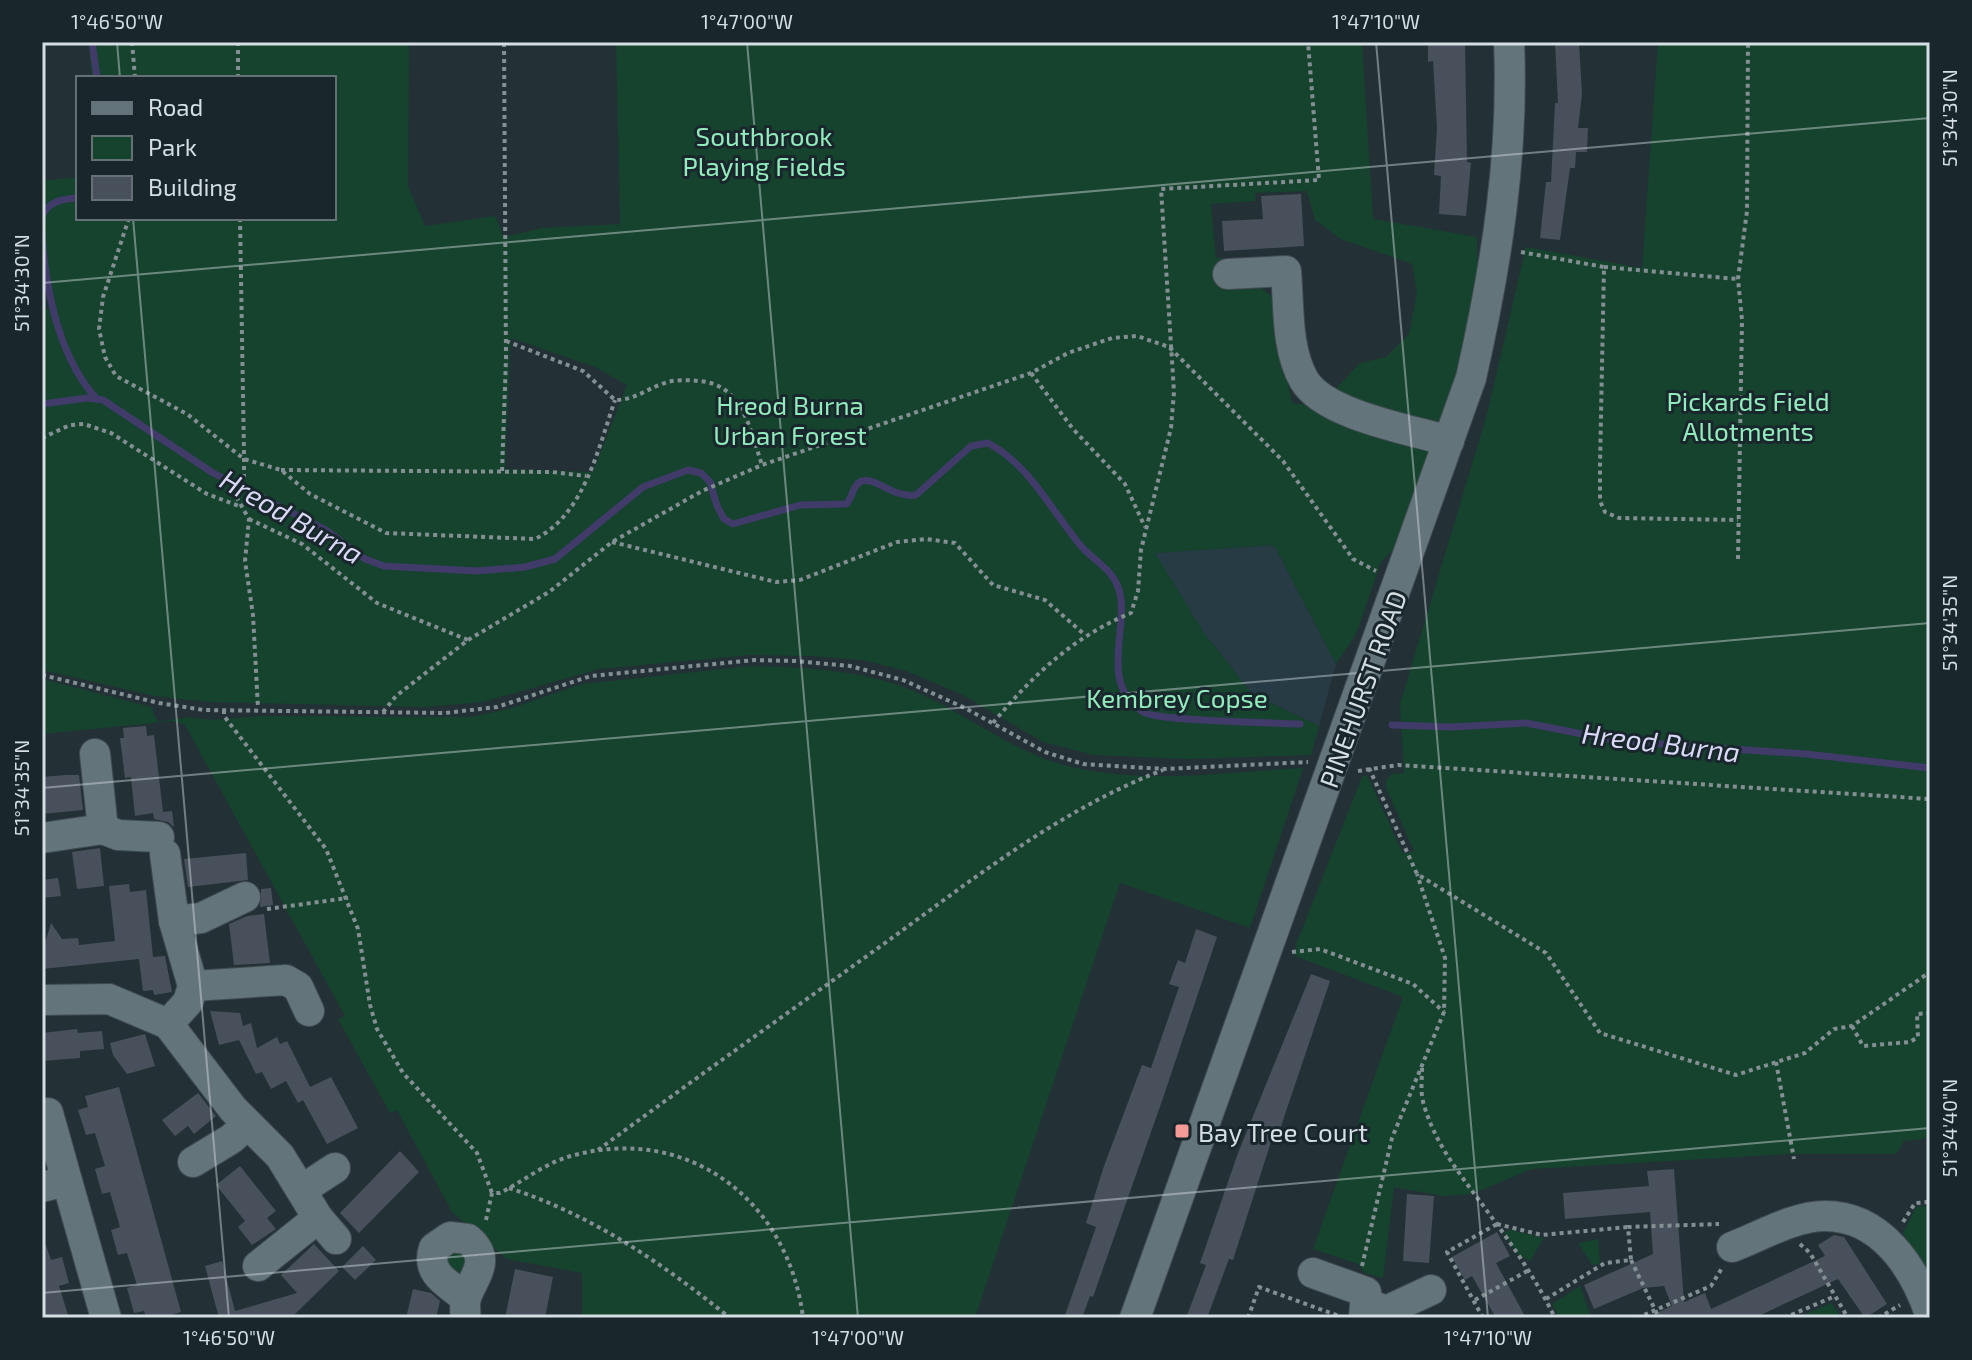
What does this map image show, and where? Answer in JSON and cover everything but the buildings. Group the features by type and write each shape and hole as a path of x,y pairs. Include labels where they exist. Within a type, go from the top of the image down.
{"street":[{"name":"PINEHURST ROAD","path":"1135,1318 1268,954 1471,378 1497,247 1506,171 1509,42"},
{"path":"1228,274 1286,271 1292,341 1304,380 1317,394 1344,410 1449,441"},
{"path":"95,754 103,829"},
{"path":"42,838 103,829 162,845 169,890 188,919 193,986 188,1002 168,1024"},
{"path":"188,919 254,903"},
{"path":"193,986 286,980 298,987 309,1011"},
{"path":"42,1000 109,999 168,1024 247,1125 275,1150 327,1228 258,1266"},
{"path":"48,1113 54,1184 106,1318"},
{"path":"193,1162 231,1139 247,1125"},
{"path":"303,1189 335,1168"},
{"path":"1732,1247 1792,1223 1825,1216 1846,1220 1891,1243 1912,1273 1930,1314"},
{"path":"450,1237 462,1237 473,1244 479,1273 465,1308 438,1275 432,1255 438,1243 450,1237"},
{"path":"1313,1273 1359,1308 1386,1311 1431,1290"}],"path":[{"path":"132,42 135,76"},
{"path":"238,42 238,76"},
{"path":"502,471 506,341 504,42"},
{"path":"992,723 1022,688 1085,635 1131,613 1138,591 1146,529 1171,428 1174,392 1161,189 1319,180 1308,42"},
{"path":"1738,559 1742,320 1738,279 1747,211 1748,42"},
{"path":"128,220 103,297 99,329 105,357 116,376 187,414 244,459 281,470 502,471 586,476"},
{"path":"239,506 237,498 244,476 240,220"},
{"path":"1497,247 1604,267 1738,279"},
{"path":"1604,267 1600,501 1605,512 1619,518 1738,520"},
{"path":"383,712 396,696 468,640 549,592 612,542 702,491 762,465 1031,373 1068,353 1112,338 1137,336 1169,347 1283,461 1353,559 1399,583"},
{"path":"506,341 583,371 615,400 627,400 664,383 714,382 733,393 762,465"},
{"path":"1031,373 1073,429 1125,484 1146,529"},
{"path":"281,470 310,494 386,533 535,539 555,529 564,518 586,476 615,400"},
{"path":"42,438 70,425 84,424 111,433 207,494 247,510 245,561 253,615 258,710"},
{"path":"249,519 302,544 377,603 468,640"},
{"path":"612,542 776,582 800,580 897,542 926,539 955,543 993,585 1045,600 1085,635"},
{"path":"42,675 159,703 223,710 383,712 480,710 591,676 775,660 850,666 883,673 927,689 1045,752 1067,760 1106,767 1165,769 1318,762 1349,773 1398,765 1930,799"},
{"path":"223,710 224,716 326,849 348,898 362,944 370,1005 381,1037 403,1073 477,1153 486,1170 492,1193 484,1228 473,1244"},
{"path":"1248,1318 1259,1287 1359,1308 1361,1271 1392,1138 1444,1012 1445,958 1417,874 1369,768"},
{"path":"598,1150 974,880 1079,810 1125,784 1165,769"},
{"path":"1417,874 1546,953 1600,1033 1736,1075 1805,1053 1834,1029 1852,1026 1930,972"},
{"path":"254,903 348,898"},
{"path":"1268,954 1320,949 1413,984 1444,1012"},
{"path":"1852,1026 1863,1046 1910,1042 1918,1037 1917,1014 1930,1013"},
{"path":"1776,1062 1794,1159"},
{"path":"1422,1063 1422,1101 1439,1146 1497,1224 1519,1261 1529,1269 1555,1318"},
{"path":"492,1193 509,1188 558,1161 598,1150 663,1152 703,1166 725,1179 775,1231 792,1264 804,1317"},
{"path":"509,1188 549,1202 619,1237 730,1318"},
{"path":"1891,1243 1915,1203 1930,1202"},
{"path":"1792,1223 1802,1248 1810,1253 1848,1318"},
{"path":"1483,1318 1447,1252 1497,1224 1542,1235 1644,1226 1725,1225 1732,1247 1711,1286 1637,1318"},
{"path":"1628,1227 1631,1260 1659,1318"},
{"path":"1546,1299 1605,1263 1631,1260"},
{"path":"1475,1300 1529,1269"},
{"path":"1784,1318 1834,1296"}],"shaded area":[{"path":"1274,545 1336,664 1319,726 1252,694 1204,633 1154,553"}],"green space":[{"path":"88,42 409,42 408,186 425,226 495,216 504,237 542,228 620,224 616,42 1362,42 1373,219 1477,237 1478,304 1410,531 1381,562 1356,634 1336,664 1274,545 1155,553 1204,633 1252,694 1319,726 1311,755 1187,759 1094,755 1043,742 961,694 906,671 863,660 812,656 750,655 599,669 483,702 425,707 209,702 155,696 42,670 42,311 48,309 42,181 76,177 76,220 336,220 336,76 92,76","holes":["1307,191 1315,220 1341,239 1412,264 1417,293 1409,334 1386,357 1360,363 1320,406 1292,403 1271,296 1261,288 1226,290 1223,258 1216,258 1211,204 1255,201 1256,193","511,338 595,367 627,385 593,472 505,469"]},
{"name":"Pickards Field Allotments","path":"1658,42 1930,42 1930,1138 1904,1141 1896,1154 1788,1154 1532,1169 1472,1194 1443,1196 1394,1187 1383,1278 1365,1273 1358,1264 1313,1249 1403,997 1295,956 1297,942 1362,777 1367,775 1403,854 1414,851 1386,788 1386,780 1392,774 1404,773 1400,704 1487,414 1526,247 1642,268"},
{"path":"751,666 842,672 886,681 929,698 1038,756 1084,770 1178,776 1303,768 1250,928 1120,883 975,1318 582,1318 582,1273 507,1259 452,1212 397,1110 390,1113 338,1019 345,1016 185,725 174,721 42,734 42,679 151,707 158,722 189,717 211,720 263,716 472,717 515,707 582,684"},
{"path":"1930,1206 1930,1278 1903,1233 1916,1207"},
{"path":"1511,1230 1544,1238 1530,1261 1517,1254 1504,1232"},
{"path":"1598,1239 1600,1264 1592,1265 1578,1243"},
{"path":"464,1246 468,1272 454,1277 441,1256"},
{"path":"1580,1286 1591,1318 1560,1318 1552,1304"},
{"path":"1831,1303 1842,1318 1797,1318"}],"waterway":[{"path":"92,42 97,76"},
{"path":"42,216 48,207 57,202 76,198"},
{"path":"42,235 56,321 72,363 96,398"},
{"name":"Hreod Burna","path":"42,404 87,398 103,400 213,473 326,530 365,559 384,566 477,571 525,567 555,559 643,487 688,470 701,473 710,482 724,519 733,524 800,505 846,504 855,486 865,480 900,494 916,495 971,446 988,443 1003,452 1028,476 1081,546 1115,580 1121,602 1118,669 1121,685 1129,700 1143,712 1153,715 1300,724"},
{"name":"Hreod Burna","path":"1392,725 1451,727 1526,723 1618,741 1806,754 1930,768"}],"place":[{"name":"Bay Tree Court","path":"1182,1131"}],"park label":[{"name":"Southbrook Playing Fields","path":"764,150"},
{"name":"Hreod Burna Urban Forest","path":"790,419"},
{"name":"Kembrey Copse","path":"1177,697"}]}
